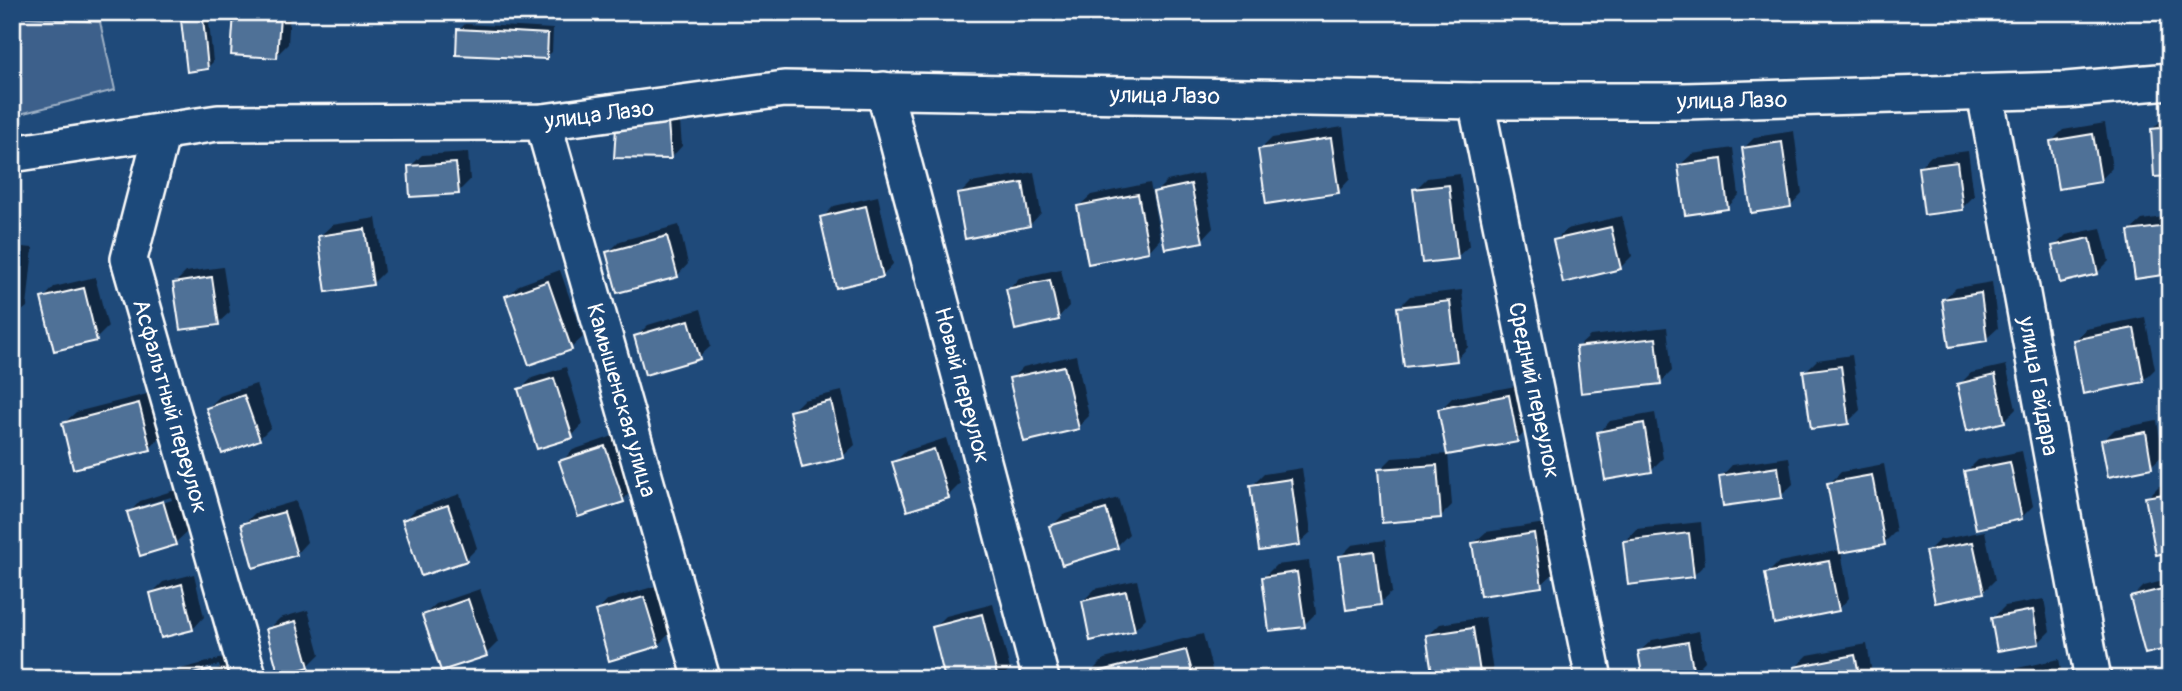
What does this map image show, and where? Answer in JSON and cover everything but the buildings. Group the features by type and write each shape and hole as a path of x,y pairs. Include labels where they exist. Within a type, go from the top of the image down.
{"street":[{"name":"улица Лазо","path":"12,154 218,123 543,122 784,89 1476,101 1685,101 2066,90 2170,81"},
{"name":"Новый переулок","path":"884,90 1041,679"},
{"name":"улица Гайдара","path":"1985,93 2093,679"},
{"name":"Средний переулок","path":"1476,101 1594,679"},
{"name":"Камышенская улица","path":"543,122 702,679"},
{"name":"Асфальтный переулок","path":"162,132 129,259 249,679"}],"shaded area":[{"path":"12,16 100,22 115,90 12,116"}]}
